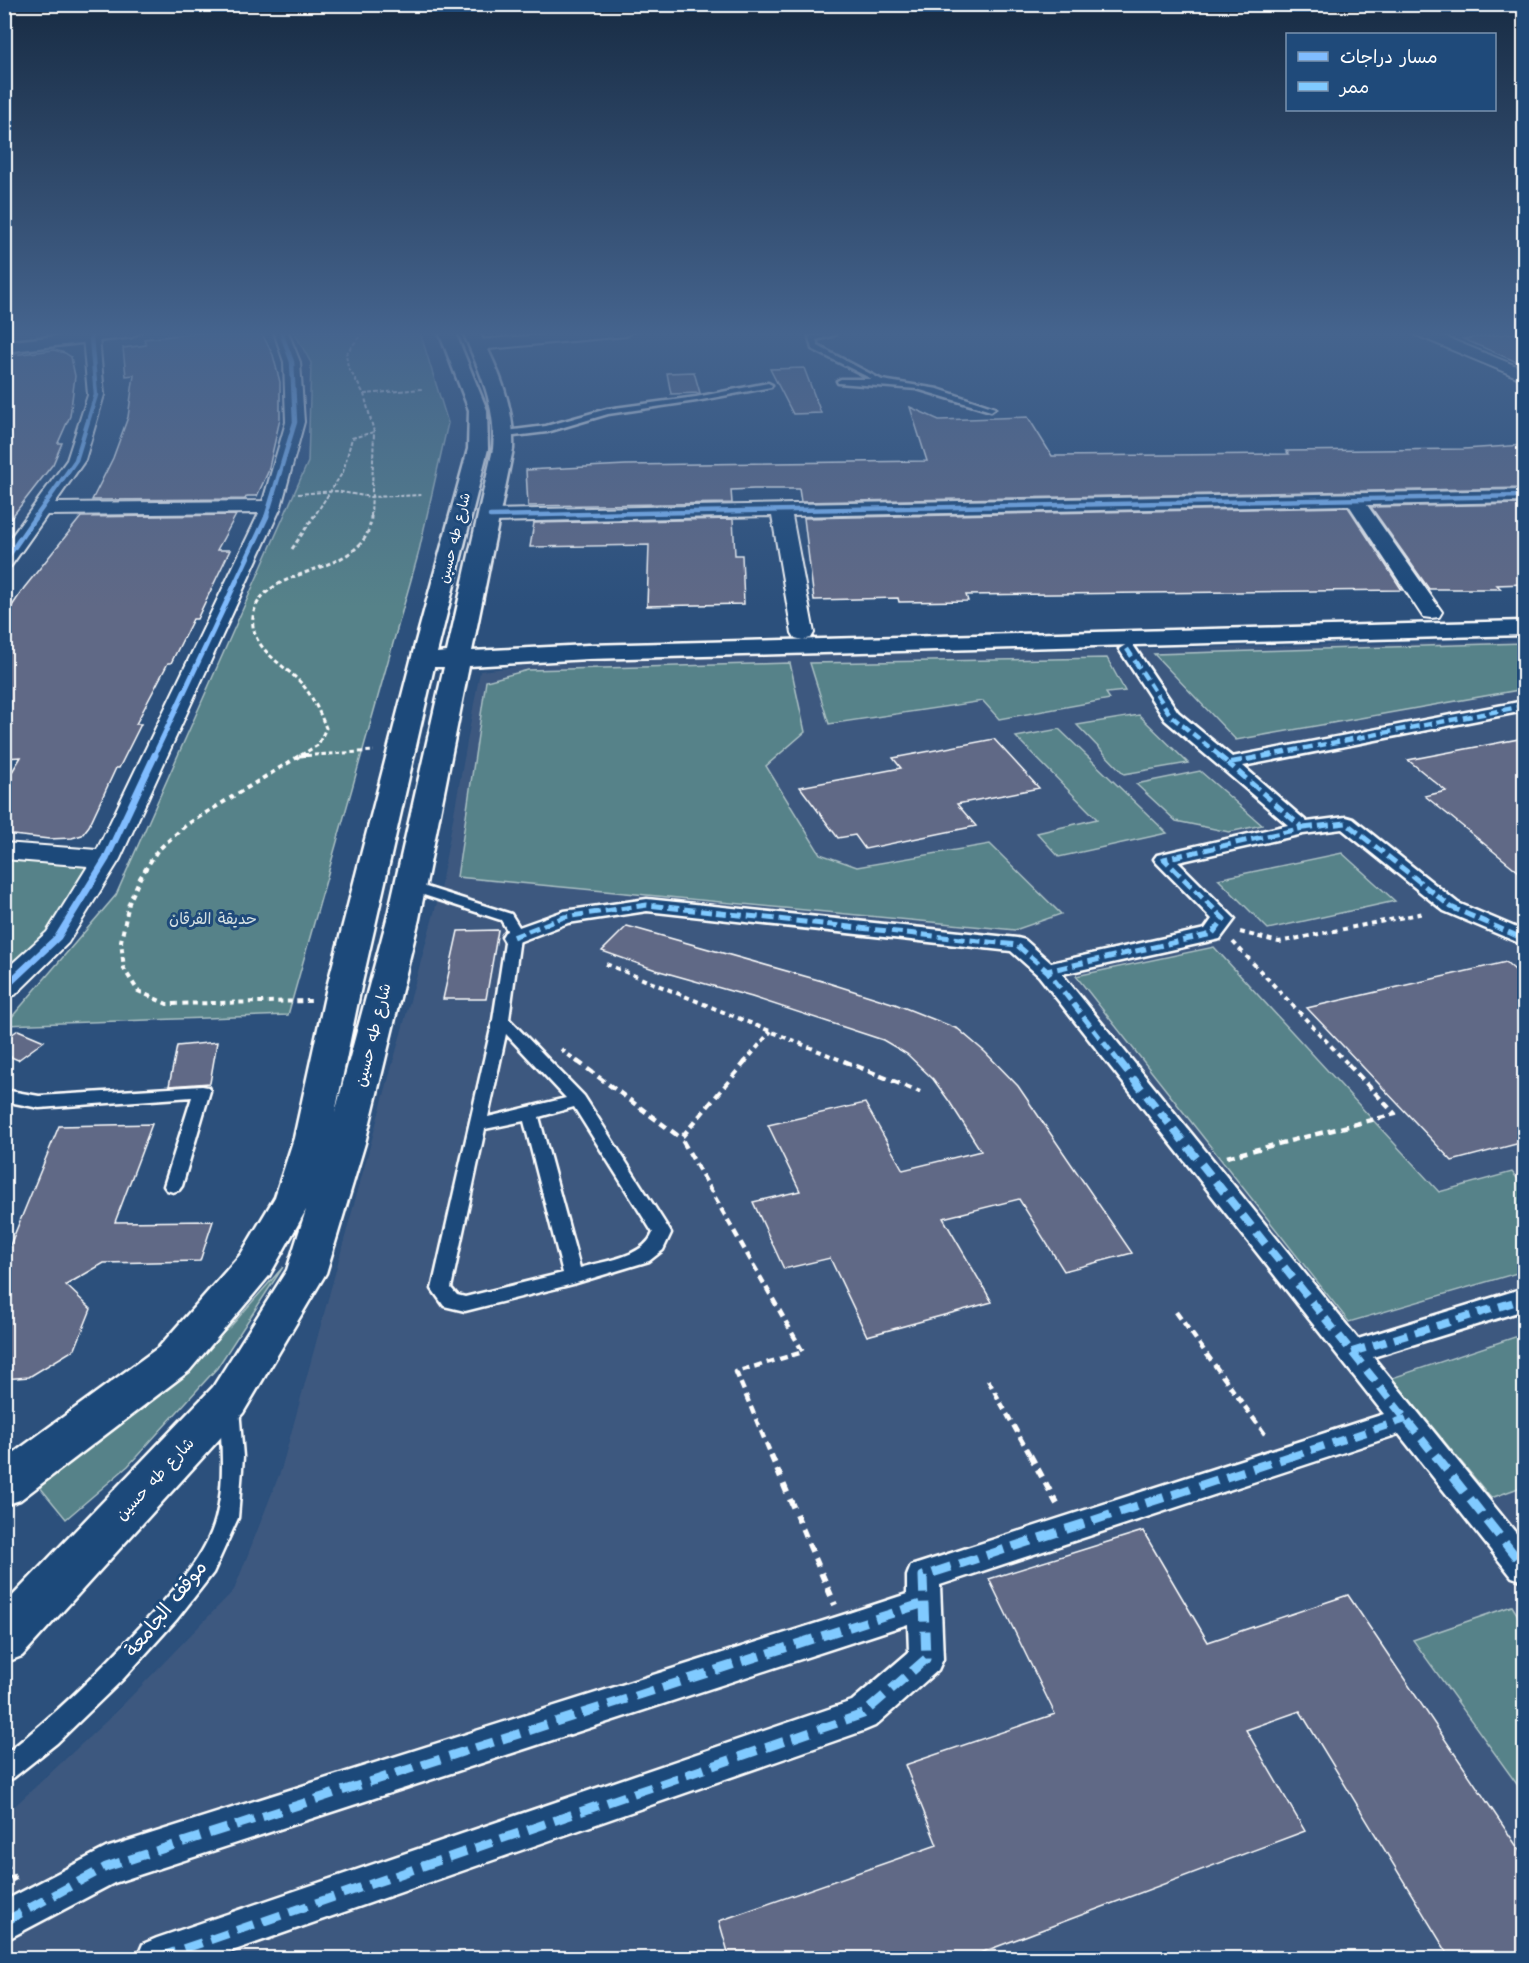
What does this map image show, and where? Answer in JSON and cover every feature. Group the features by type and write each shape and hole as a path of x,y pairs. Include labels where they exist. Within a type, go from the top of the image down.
{"main road":[{"name":"شارع طه حسين","path":"4,1640 228,1400 306,1273 346,1143 410,886 442,650 478,448 478,424"},
{"name":"شارع طه حسين","path":"442,650 490,516 506,434 504,424"},
{"path":"442,650 803,633 1524,610"},
{"path":"442,650 588,652 1524,628"},
{"path":"4,1486 174,1359 255,1265 294,1197 312,1138 342,1000 402,750 442,650"},
{"path":"4,1456 75,1432"}],"street":[{"path":"4,562 76,460 87,424"},
{"path":"4,988 58,937 106,859 272,501 295,424"},
{"path":"490,516 1524,496"},
{"path":"1354,499 1431,612"},
{"path":"41,509 272,501"},
{"path":"781,510 803,633"},
{"path":"1126,649 1172,716 1303,828"},
{"path":"1228,763 1524,706"},
{"path":"1047,971 1212,934 1224,919 1164,859 1303,828 1346,823 1451,907 1524,939"},
{"path":"4,851 106,859"},
{"path":"513,937 564,916 647,904 1017,945 1047,971 1524,1567"},
{"path":"1352,1352 1524,1299"},
{"path":"157,1959 862,1714 926,1659 923,1576 1406,1419"},
{"path":"4,1922 106,1867 924,1603"}],"lane":[{"path":"506,434 548,429 567,424"},
{"path":"410,886 506,917 514,930 501,1020 441,1289 451,1301 465,1304 573,1277 643,1256 657,1245 662,1233 578,1100 501,1020"},
{"path":"4,1095 39,1102 202,1092 173,1186"},
{"path":"477,1125 530,1114 578,1100"},
{"path":"530,1114 573,1277"},
{"name":"موقف الجامعة","path":"4,1770 49,1735 115,1671 169,1612 205,1566 227,1518 233,1457 228,1400"}],"path":[{"path":"342,1000 167,1004 138,991 124,969 121,941 129,903 140,878 157,851 186,825 318,745 326,728 318,706 301,682 259,643 252,620 256,604 270,589 352,552 367,537 371,524 370,497 374,432 372,424"},
{"path":"292,549 343,472 352,438 374,432"},
{"path":"272,501 328,492 370,497 423,495"},
{"path":"301,755 402,750"},
{"path":"1218,926 1280,942 1451,907"},
{"path":"1201,1163 1395,1114 1218,926"},
{"path":"606,964 920,1092"},
{"path":"681,1138 771,1031"},
{"path":"559,1048 681,1138 803,1352 736,1372 846,1630"},
{"path":"1176,1311 1284,1459"},
{"path":"988,1380 1070,1528"}],"shaded area":[{"path":"1524,641 1524,1958 5,1958 5,1815 115,1713 234,1590 281,1470 439,895 480,671 576,660"}],"green space":[{"name":"حديقة الفرقان","path":"309,424 448,424 418,555 288,1015 5,1025 116,895 308,462"},
{"path":"1524,643 1524,689 1236,740 1154,654"},
{"path":"1107,658 1125,691 1106,693 1110,699 999,719 983,701 829,724 810,663"},
{"path":"790,663 805,732 766,766 820,854 857,867 990,844 1061,914 1015,930 457,877 486,681 528,670"},
{"path":"1139,715 1188,763 1124,774 1077,725"},
{"path":"1059,729 1167,833 1059,857 1037,833 1097,819 1016,737"},
{"path":"1200,771 1262,825 1229,832 1176,821 1136,784"},
{"path":"5,851 106,859 58,937 5,981"},
{"path":"1342,853 1395,901 1268,929 1218,879"},
{"path":"1214,947 1439,1192 1512,1172 1524,1186 1524,1271 1349,1322 1076,976"},
{"path":"283,1267 217,1368 128,1466 66,1519 39,1486 231,1326"},
{"path":"1524,1334 1524,1486 1491,1498 1392,1378"},
{"path":"1512,1606 1524,1625 1524,1794 1413,1640"}],"building":[{"path":"4,424 67,424 58,443 62,443 53,464 4,527"},
{"path":"126,424 279,424 268,472 257,496 247,496 245,499 92,500 113,458"},
{"path":"915,424 1032,424 1052,456 1289,454 1286,451 1464,449 1524,445 1524,488 801,502 799,489 754,489 731,490 732,503 528,506 526,470 626,465 927,461"},
{"path":"1524,504 1524,584 1497,585 1501,589 1429,589 1371,507"},
{"path":"1348,507 1402,590 966,595 968,601 899,602 898,598 814,600 804,518"},
{"path":"236,515 217,550 230,550 197,619 193,619 136,724 141,724 119,768 116,768 89,826 82,835 72,838 49,839 4,834 4,785 21,757 4,758 4,618 24,588 81,517"},
{"path":"733,519 735,555 742,555 744,604 647,606 649,545 530,547 534,523"},
{"path":"1524,738 1524,876 1425,796 1446,791 1408,760"},
{"path":"994,739 1039,788 957,804 976,826 865,849 855,835 838,838 800,787 901,768 893,758"},
{"path":"627,926 822,981 895,1004 958,1029 985,1052 1018,1086 1132,1253 1064,1271 1019,1199 943,1218 992,1302 867,1336 830,1258 784,1269 753,1202 800,1191 768,1125 865,1103 903,1170 981,1151 933,1079 907,1054 883,1040 752,997 656,970 602,951"},
{"path":"498,930 486,999 443,999 458,931"},
{"path":"1506,962 1524,978 1524,1142 1452,1161 1307,1008"},
{"path":"18,1030 44,1041 18,1060 4,1054 4,1040"},
{"path":"217,1042 210,1083 169,1086 177,1046"},
{"path":"152,1124 115,1222 213,1221 200,1261 104,1263 66,1285 91,1309 75,1349 29,1377 4,1379 4,1260 59,1126"},
{"path":"1143,1531 1208,1642 1348,1595 1524,1857 1524,1959 1451,1959 1300,1711 1246,1730 1305,1831 964,1959 730,1959 719,1921 937,1845 905,1765 1055,1714 989,1579"}],"marked path":[{"path":"1127,649 1171,716 1228,763 1524,706"},
{"path":"1228,763 1303,828 1164,859 1224,919 1212,934 1047,971 1524,1567"},
{"path":"1303,828 1346,823 1451,907 1524,939"},
{"path":"513,937 564,917 647,905 1017,945 1047,971"},
{"path":"1352,1352 1524,1299"},
{"path":"157,1958 863,1714 926,1659 923,1576 1406,1419"},
{"path":"4,1922 106,1867 924,1603"}],"cycle path":[{"path":"4,562 76,460 87,424"},
{"path":"4,988 58,937 106,859 271,507 295,424"},
{"path":"490,516 1524,496"}]}
